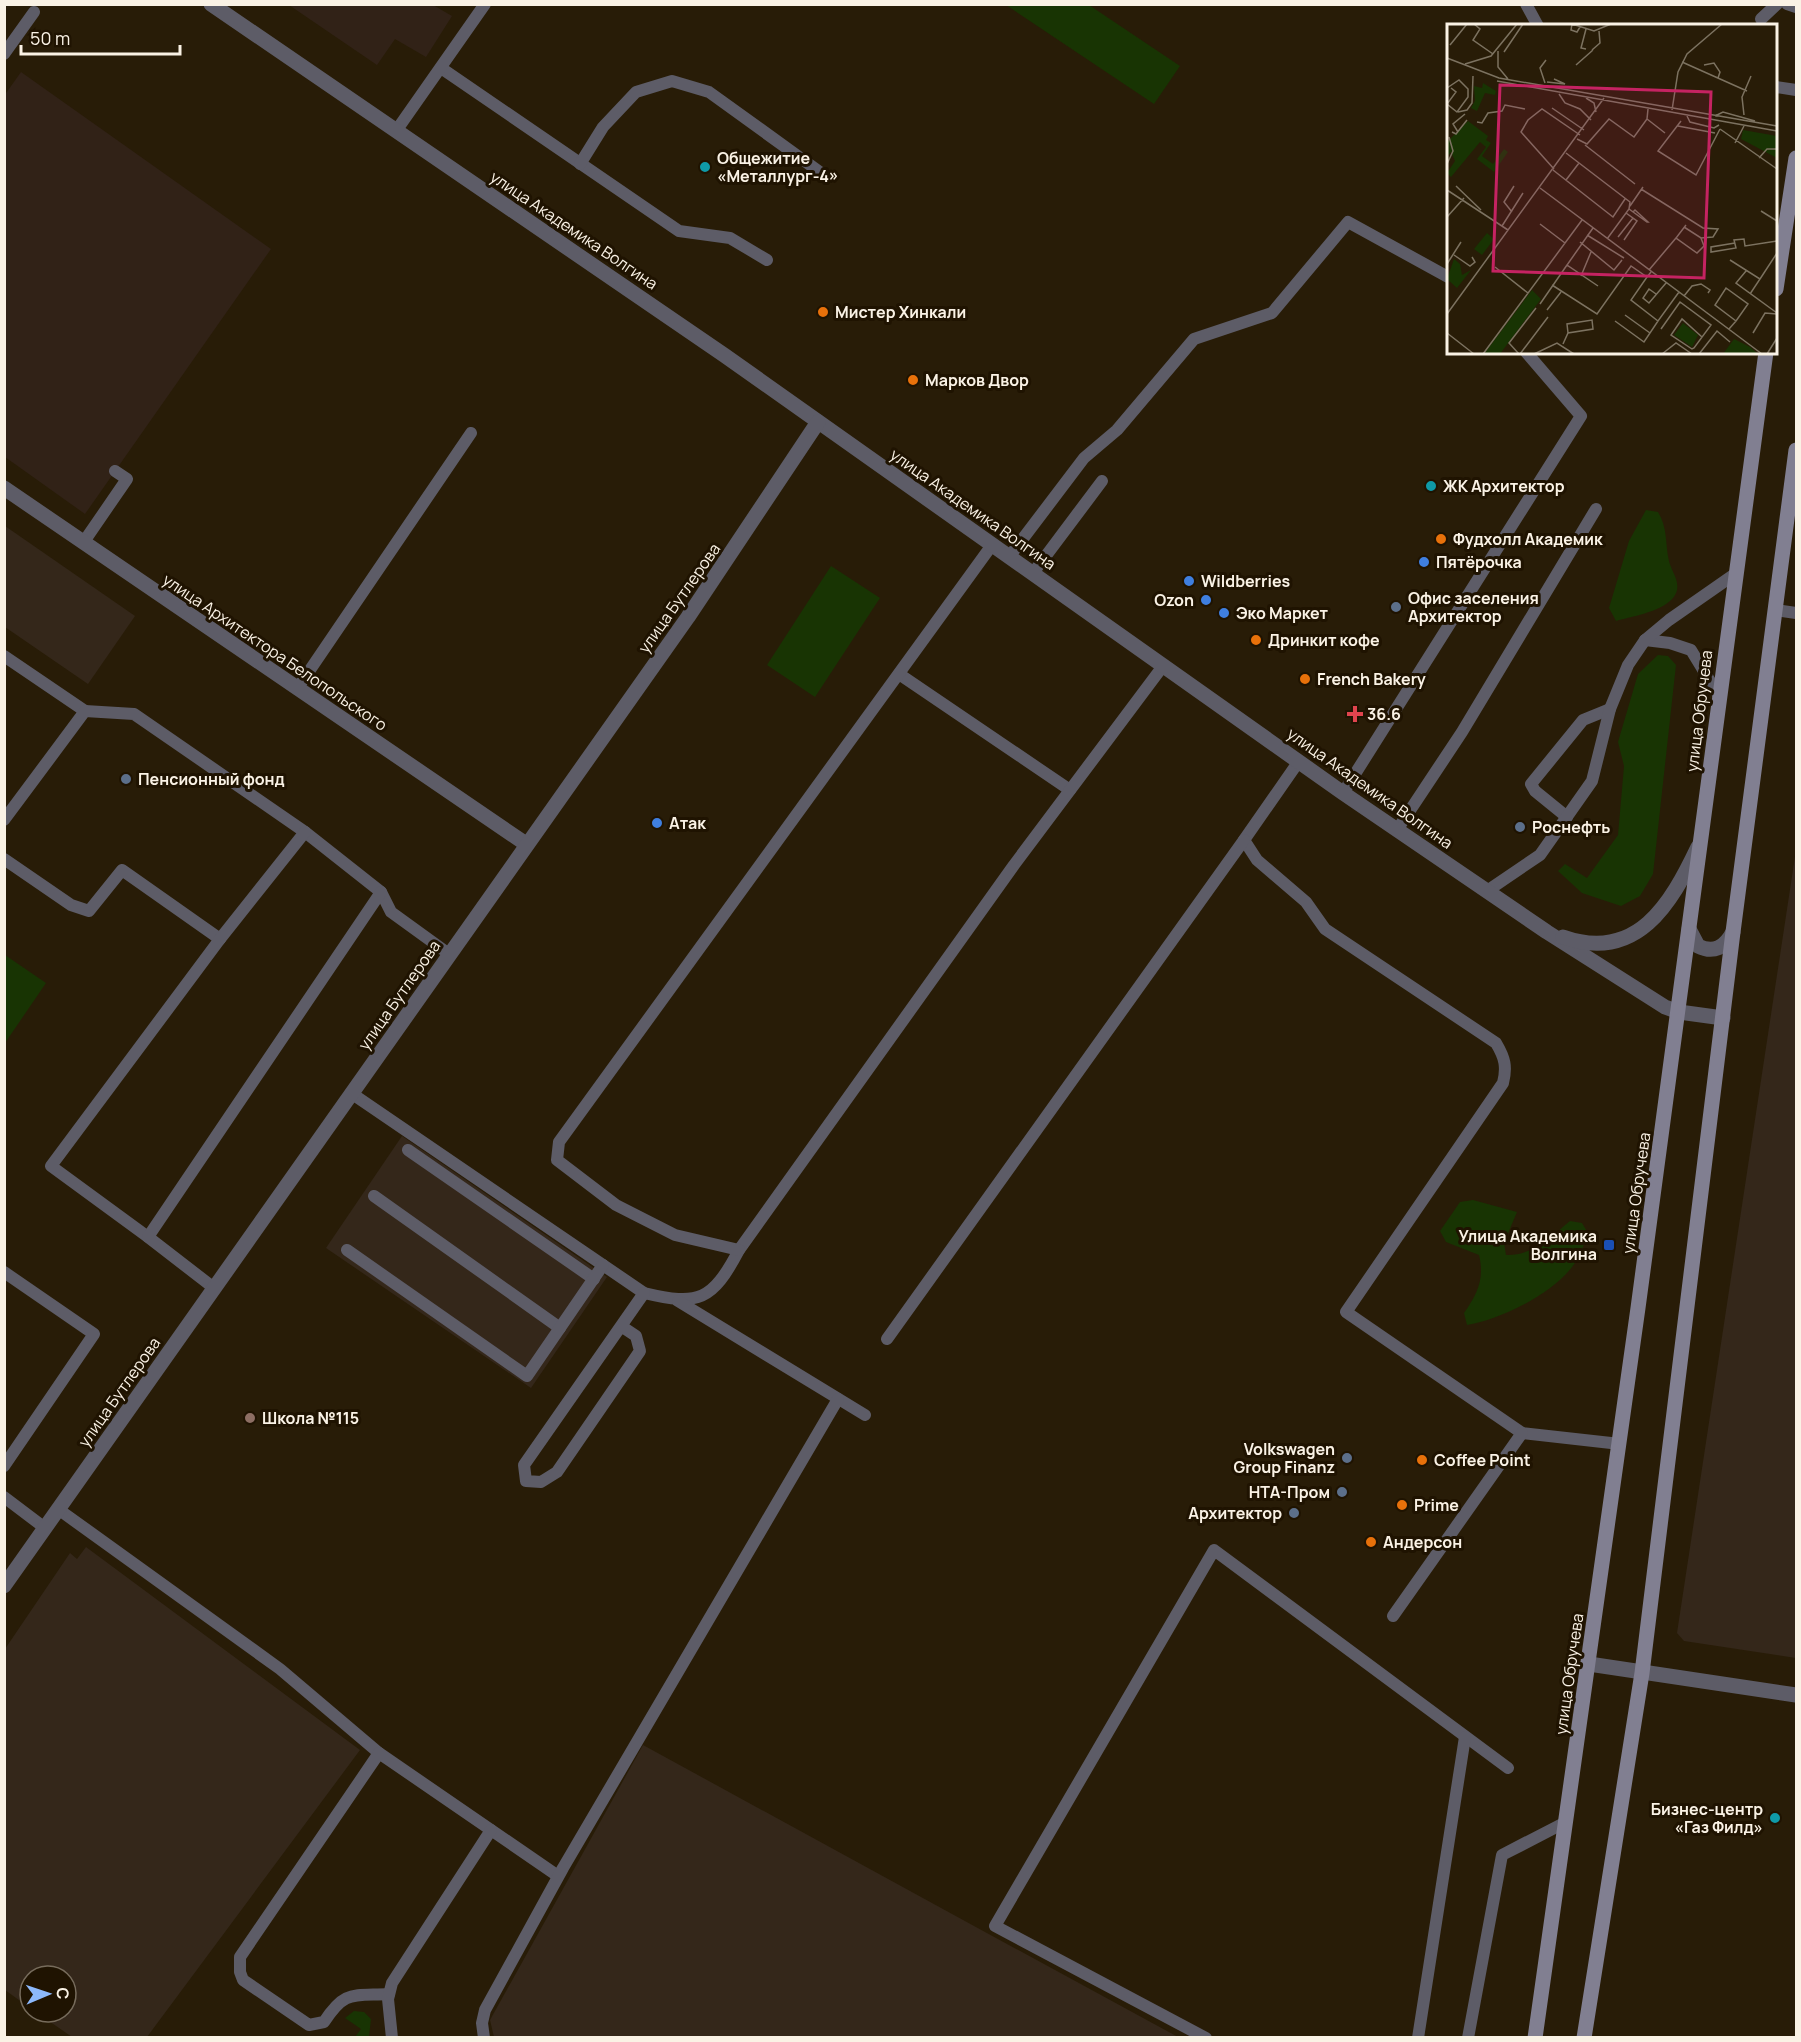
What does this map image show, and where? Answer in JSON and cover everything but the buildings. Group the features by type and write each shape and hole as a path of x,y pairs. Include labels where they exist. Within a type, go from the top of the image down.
{"main road":[{"path":"1777,283 1797,158"},
{"name":"улица Обручева","path":"1535,2037 1620,1444 1766,354"},
{"path":"1584,2037 1642,1673 1673,1403 1797,450"}],"street":[{"name":"улица Академика Волгина","path":"211,4 819,422 1343,793 1548,932 1647,998 1678,1012 1724,1018"},
{"name":"улица Бутлерова","path":"4,1587 688,617 819,422"},
{"name":"улица Архитектора Белопольского","path":"4,488 526,844"},
{"path":"1548,932 1573,941 1592,943 1609,942 1639,931 1655,920 1668,904 1700,842"},
{"path":"1689,930 1698,946 1711,950 1723,946 1733,932"},
{"path":"1589,1664 1797,1695"}],"lane":[{"path":"396,131 485,4"},
{"path":"1526,4 1537,24"},
{"path":"1761,19 1777,4"},
{"path":"1787,4 1797,7"},
{"path":"4,54 34,12"},
{"path":"441,69 679,231 730,238 767,260"},
{"path":"580,164 603,127 636,92 672,81 709,92 824,175"},
{"path":"1777,87 1797,90"},
{"path":"1010,557 1084,458 1117,430 1194,339 1272,313 1348,222 1447,276"},
{"path":"1343,793 1581,416 1528,354"},
{"path":"297,688 471,433"},
{"path":"83,543 127,479 115,471"},
{"path":"1033,573 1102,481"},
{"path":"1397,830 1462,732 1596,509"},
{"path":"739,1250 675,1235 616,1205 557,1160 559,1142 992,545"},
{"path":"1487,891 1536,859 1592,781 1610,709 1628,665 1645,640 1735,574"},
{"path":"1775,610 1797,613"},
{"path":"1645,640 1670,643 1691,650 1719,696"},
{"path":"4,656 85,711 134,714 305,832 381,892 391,912 449,954"},
{"path":"678,1301 708,1295 728,1270 739,1250 1070,790 1163,666"},
{"path":"899,674 1070,790"},
{"path":"1567,817 1535,791 1531,784 1583,720 1610,709"},
{"path":"4,820 85,711"},
{"path":"887,1339 1299,761"},
{"path":"214,1288 51,1166 220,939 305,832"},
{"path":"1244,840 1257,860 1306,902 1325,929 1496,1043 1504,1056 1507,1069 1503,1083 1346,1312 1522,1433 1620,1444"},
{"path":"4,859 70,905 88,911 122,870 220,939"},
{"path":"148,1237 381,892"},
{"path":"351,1093 644,1293 678,1301 865,1415"},
{"path":"408,1150 594,1279"},
{"path":"374,1196 560,1328"},
{"path":"347,1250 527,1376 603,1265"},
{"path":"4,1272 94,1334 4,1466"},
{"path":"621,1326 636,1336 640,1351 557,1472 541,1482 526,1481 524,1465 644,1293"},
{"path":"484,2037 482,2023 485,2010 558,1876 838,1399"},
{"path":"1393,1616 1522,1433"},
{"path":"4,1497 45,1528"},
{"path":"58,1509 280,1669 379,1753 558,1876"},
{"path":"1206,2037 995,1926 1214,1550 1508,1768"},
{"path":"1419,2037 1465,1737"},
{"path":"379,1753 240,1957 239,1966 243,1980 309,2025 324,2022 336,2003 346,1997 389,1994"},
{"path":"1468,2037 1502,1855 1566,1822"},
{"path":"392,2037 389,1994 392,1983 491,1830"}],"shaded area":[{"path":"289,5 433,5 452,16 426,57 395,39 377,65"},
{"path":"21,72 271,249 85,514 5,457 4,96"},
{"path":"5,526 135,616 88,684 5,627"},
{"path":"1796,850 1796,1658 1684,1641 1677,1633"},
{"path":"402,1136 607,1277 531,1388 326,1248"},
{"path":"86,1547 360,1750 147,2037 72,2037 53,2024 78,2024 78,1964 18,1964 18,1999 5,1990 5,1649 70,1553 77,1559"},
{"path":"643,1745 1178,2037 494,2037 490,2020"}],"green space":[{"path":"1006,5 1089,5 1180,66 1154,104"},
{"path":"1646,510 1658,512 1661,518 1669,561 1676,578 1677,592 1672,599 1655,610 1616,621 1609,608 1629,541"},
{"path":"831,566 880,598 815,697 767,665"},
{"path":"1658,655 1668,656 1676,665 1653,874 1640,896 1621,906 1582,893 1558,871 1565,864 1587,878 1618,835 1624,766 1618,742 1638,674"},
{"path":"5,955 46,983 5,1043"},
{"path":"1473,1200 1517,1212 1504,1243 1506,1255 1533,1249 1570,1221 1582,1223 1588,1233 1577,1260 1554,1285 1510,1311 1467,1325 1464,1313 1479,1286 1481,1264 1479,1255 1446,1242 1440,1231 1460,1202"},
{"path":"354,2011 364,2012 371,2019 369,2037 355,2037 361,2029 345,2018"}],"place":[{"name":"Общежитие «Металлург-4»","path":"705,167"},
{"name":"Мистер Хинкали","path":"823,312"},
{"name":"Марков Двор","path":"913,380"},
{"name":"ЖК Архитектор","path":"1431,486"},
{"name":"Фудхолл Академик","path":"1441,539"},
{"name":"Пятёрочка","path":"1424,562"},
{"name":"Wildberries","path":"1189,581"},
{"name":"Ozon","path":"1206,600"},
{"name":"Офис заселения Архитектор","path":"1396,607"},
{"name":"Эко Маркет","path":"1224,613"},
{"name":"Дринкит кофе","path":"1256,640"},
{"name":"French Bakery","path":"1305,679"},
{"name":"36.6","path":"1355,714"},
{"name":"Пенсионный фонд","path":"126,779"},
{"name":"Атак","path":"657,823"},
{"name":"Роснефть","path":"1520,827"},
{"name":"Улица Академика Волгина","path":"1609,1245"},
{"name":"Школа №115","path":"250,1418"},
{"name":"Volkswagen Group Finanz","path":"1347,1458"},
{"name":"Coffee Point","path":"1422,1460"},
{"name":"НТА-Пром","path":"1342,1492"},
{"name":"Prime","path":"1402,1505"},
{"name":"Архитектор","path":"1294,1513"},
{"name":"Андерсон","path":"1371,1542"},
{"name":"Бизнес-центр «Газ Филд»","path":"1775,1818"}]}
